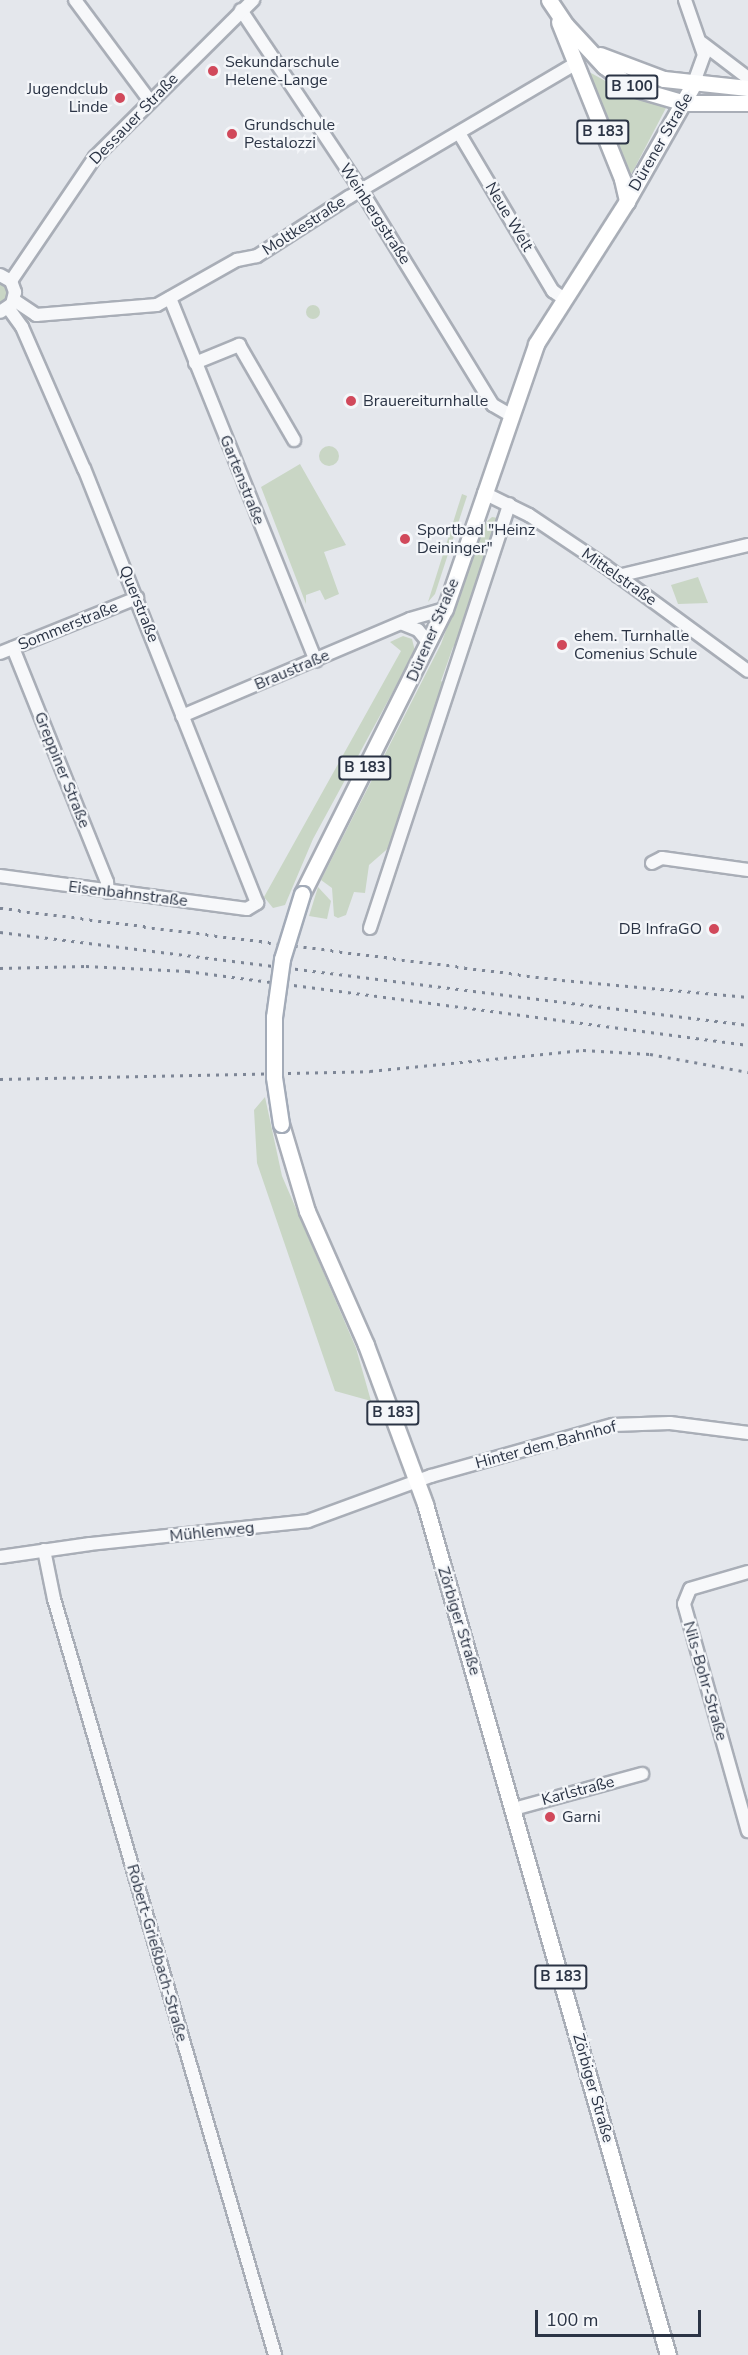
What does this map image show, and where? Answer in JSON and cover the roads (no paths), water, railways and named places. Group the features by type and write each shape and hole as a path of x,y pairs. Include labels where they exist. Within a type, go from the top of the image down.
{"main road":[{"name":"B 100","path":"552,4 591,51 618,79 633,88 685,103 748,103"},
{"name":"Dürener Straße","path":"552,4 616,162 627,201"},
{"name":"B 100","path":"591,51 652,76 748,88"},
{"name":"Dürener Straße","path":"302,894 445,609 536,344 563,298 627,201 685,103 694,83"},
{"name":"Zörbiger Straße","path":"302,894 282,959 274,1017 274,1077 280,1124 307,1210 366,1345 417,1481 514,1809 668,2355"}],"street":[{"path":"75,0 150,101"},
{"name":"Dessauer Straße","path":"8,307 5,278 95,157 253,0"},
{"path":"685,0 702,43 703,64 694,83"},
{"name":"Weinbergstraße","path":"241,10 361,190 493,405 510,415"},
{"path":"702,43 748,78"},
{"name":"Moltkestraße","path":"8,307 36,315 157,305 237,260 257,256 361,190 575,64"},
{"name":"Neue Welt","path":"459,134 554,291 563,298"},
{"name":"Gartenstraße","path":"170,298 316,661"},
{"name":"Querstraße","path":"8,307 22,327 137,598 256,898 255,906"},
{"path":"195,363 239,345 294,440"},
{"name":"Mittelstraße","path":"484,493 509,504 618,576 748,671"},
{"name":"Dürener Straße","path":"370,928 509,504"},
{"path":"618,576 748,545"},
{"name":"Sommerstraße","path":"0,653 137,598"},
{"name":"Braustraße","path":"182,716 402,624 445,609"},
{"path":"402,624 418,630 429,643"},
{"name":"Greppiner Straße","path":"13,648 107,882 108,892"},
{"path":"652,863 662,858 748,870"},
{"name":"Eisenbahnstraße","path":"0,876 247,909 255,906"},
{"name":"Hinter dem Bahnhof","path":"417,1481 613,1425 670,1423 748,1433"},
{"name":"Mühlenweg","path":"0,1557 44,1550 308,1521 417,1481"},
{"name":"Robert-Grießbach-Straße","path":"44,1550 54,1599 275,2355"},
{"name":"Nils-Bohr-Straße","path":"748,1572 690,1589 684,1604 748,1831"},
{"name":"Karlstraße","path":"514,1809 642,1774"}],"railway":[{"path":"0,908 562,980 748,997"},
{"path":"0,932 748,1025"},
{"path":"0,968 86,966 187,971 748,1045"},
{"path":"0,1079 370,1071 583,1050 650,1054 748,1072"}],"place":[{"name":"Sekundarschule Helene-Lange","path":"213,71"},
{"name":"Jugendclub Linde","path":"120,98"},
{"name":"Grundschule Pestalozzi","path":"232,134"},
{"name":"Brauereiturnhalle","path":"351,401"},
{"name":"Sportbad \"Heinz Deininger\"","path":"405,539"},
{"name":"ehem. Turnhalle Comenius Schule","path":"562,645"},
{"name":"DB InfraGO","path":"714,929"},
{"name":"Garni","path":"550,1817"}]}
